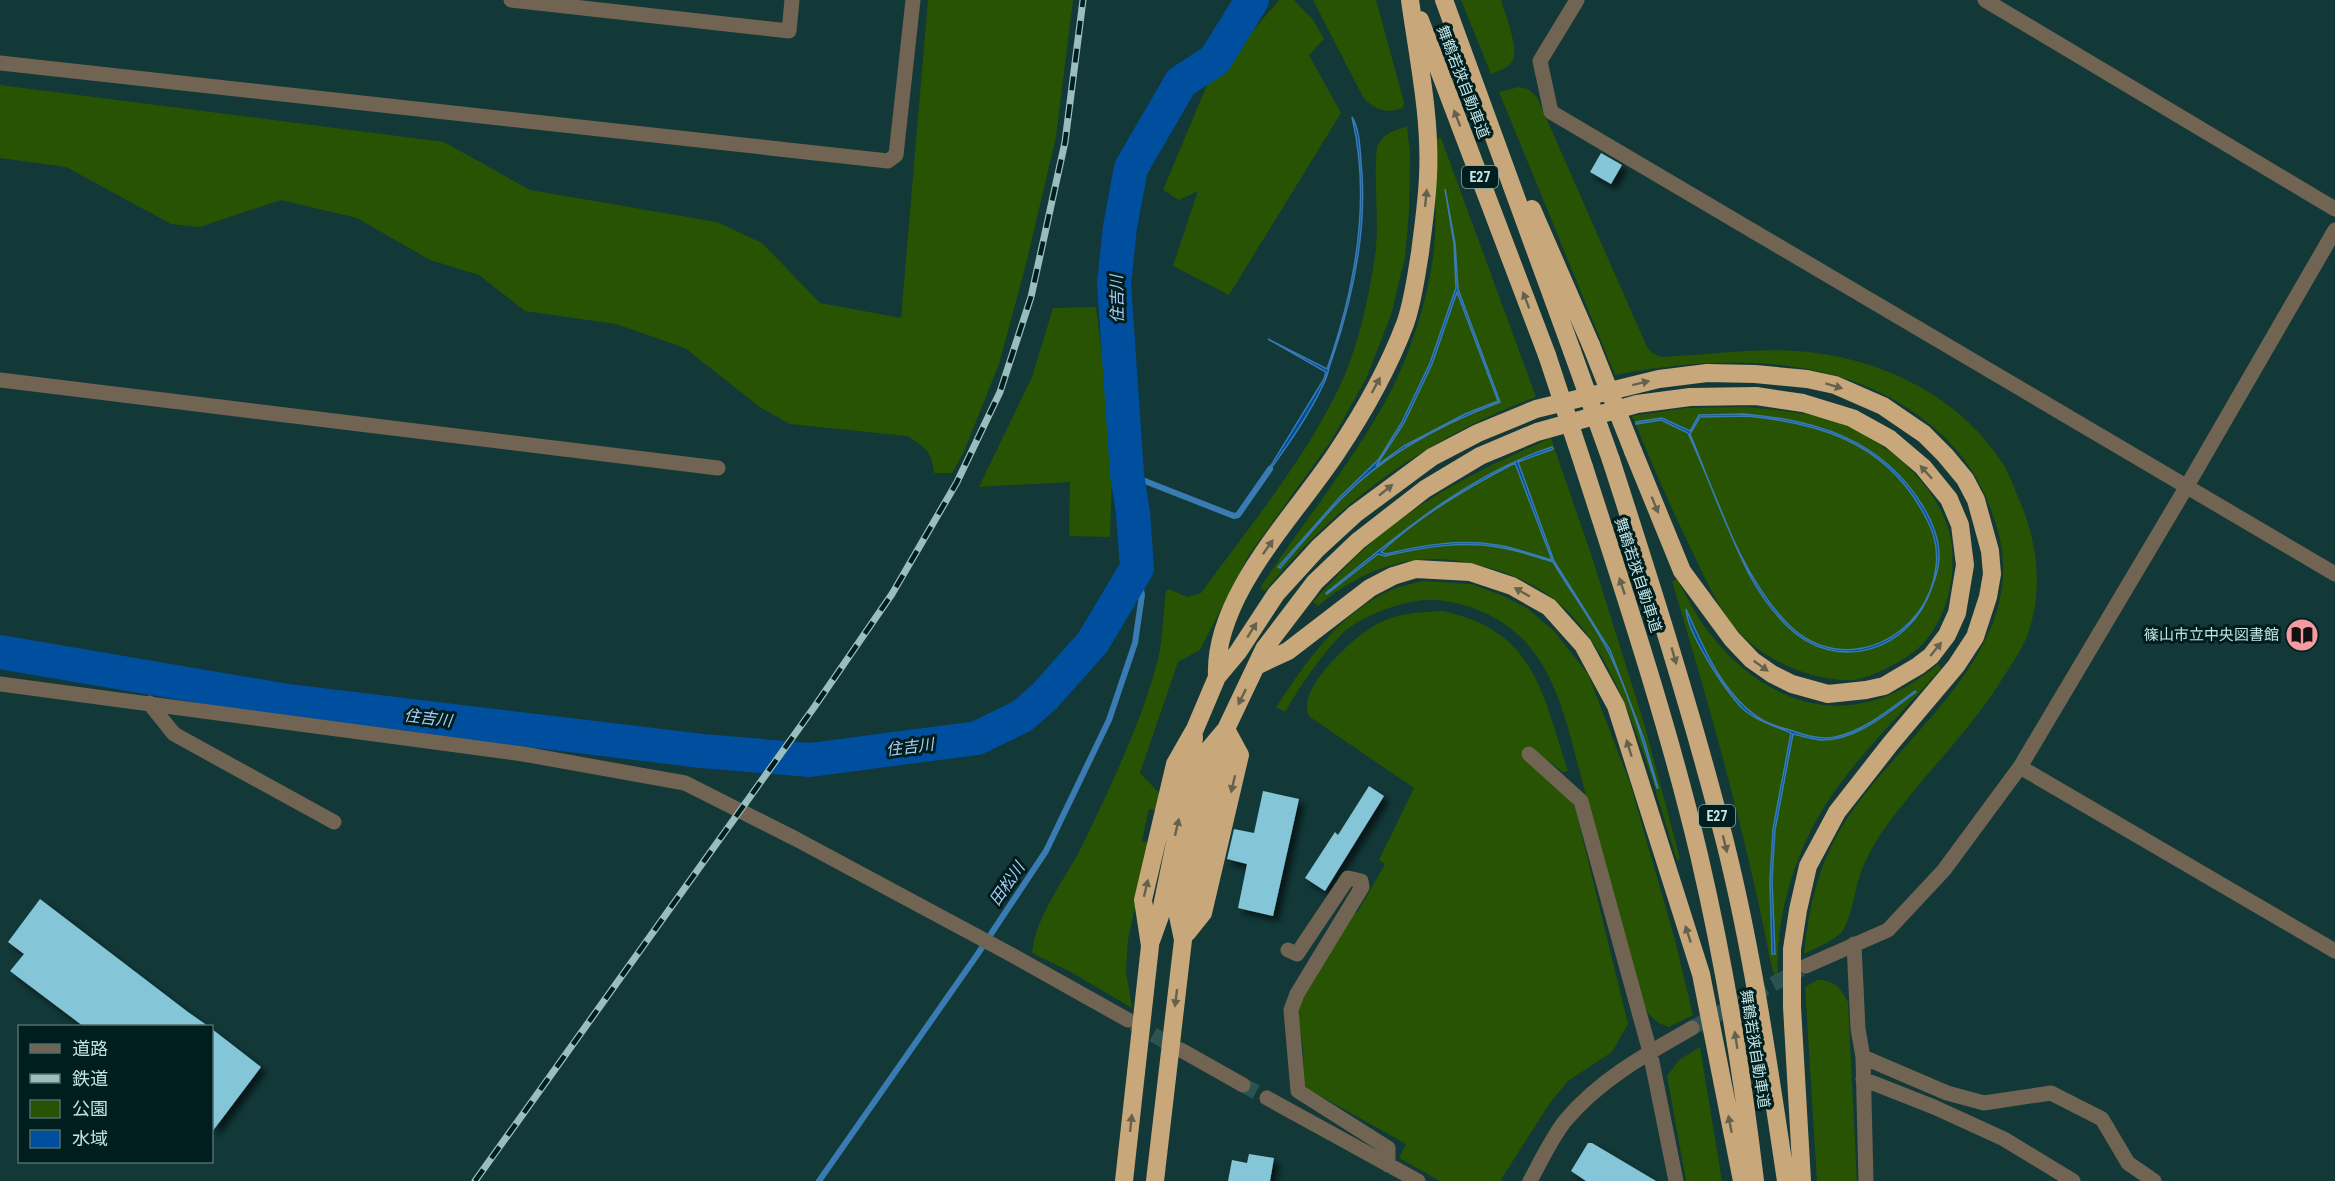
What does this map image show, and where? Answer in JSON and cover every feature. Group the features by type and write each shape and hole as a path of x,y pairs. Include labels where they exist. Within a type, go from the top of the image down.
{"highway":[{"name":"舞鶴若狭自動車道","path":"1411,0 1547,355 1645,657 1698,852 1719,945 1733,1023 1755,1181"},
{"path":"1217,677 1216,656 1221,637 1242,589 1263,553 1336,454 1355,424 1405,323 1415,282 1428,175 1426,110 1411,0"},
{"name":"舞鶴若狭自動車道","path":"1444,0 1611,460 1673,652 1725,843 1761,1018 1786,1181"},
{"path":"1155,1181 1183,940 1226,750 1226,729 1264,650 1315,582 1358,541 1425,489 1480,456 1538,432 1637,404 1690,397 1756,396 1803,403 1852,418 1890,439 1923,467 1949,499 1960,525 1964,544 1965,566 1957,613 1947,635 1932,656 1884,686 1866,690 1828,694 1792,684 1752,660 1732,639 1682,571 1633,451 1591,345 1451,20"},
{"path":"1124,1181 1150,945 1143,900 1175,764 1195,729 1217,677 1238,652 1276,594 1318,548 1355,514 1432,457 1478,433 1536,409 1659,379 1707,374 1785,375 1835,385 1883,406 1924,435 1965,479 1976,500 1990,551 1992,574 1988,597 1975,637 1956,666 1837,812 1808,866 1792,949 1792,1007 1802,1181"},
{"path":"1258,665 1288,651 1370,588 1393,576 1416,569 1470,572 1512,586 1549,607 1582,645 1616,706 1701,974 1742,1181"}],"street":[{"path":"511,0 789,31 792,0"},
{"path":"0,63 888,161 896,155 913,0"},
{"path":"1577,0 1540,62 1551,112 2335,574"},
{"path":"1985,0 2335,209"},
{"path":"1806,966 1888,930 1944,870 2020,767 2187,486 2335,230"},
{"path":"0,380 718,468"},
{"path":"0,684 524,754 685,783 796,839 1128,1020"},
{"path":"149,703 174,734 334,822"},
{"path":"1528,754 1581,801 1650,1052 1676,1181"},
{"path":"2020,767 2335,951"},
{"path":"1288,950 1297,954 1348,878 1361,881 1362,887 1297,994 1291,1010 1298,1091 1388,1148 1388,1165"},
{"path":"1854,944 1858,1029 1863,1057 1866,1181"},
{"path":"1530,1181 1552,1140 1581,1103 1625,1068 1692,1028"},
{"path":"1181,1050 1243,1085"},
{"path":"1863,1057 1947,1093 1984,1103 2051,1093 2102,1119 2128,1163 2154,1181"},
{"path":"1863,1079 2004,1138 2073,1181"},
{"path":"1267,1098 1418,1181"}],"green space":[{"path":"928,0 1073,0 1056,137 1026,264 999,364 963,454 952,473 934,473 926,450 907,436 790,424 761,408 685,348 616,324 525,311 479,275 430,260 357,218 281,200 200,227 171,224 66,167 0,158 0,85 444,142 530,190 717,222 762,243 820,303 901,318"},
{"path":"1279,0 1294,0 1314,21 1324,39 1309,55 1341,113 1229,295 1173,266 1198,191 1179,200 1163,190 1207,85"},
{"path":"1313,0 1376,0 1404,102 1403,108 1392,111 1381,110 1363,97"},
{"path":"1461,0 1501,0 1514,49 1512,62 1502,70 1491,74"},
{"path":"1519,87 1528,89 1537,97 1647,347 1652,353 1661,357 1779,350 1826,354 1885,370 1913,383 1939,399 1985,439 2012,481 2031,533 2037,586 2032,622 2024,644 1980,712 1910,795 1880,835 1862,869 1850,915 1841,933 1804,954 1815,889 1841,828 1866,792 1957,685 1981,648 1998,608 2003,565 1994,518 1976,477 1959,453 1939,432 1893,399 1856,382 1817,371 1777,365 1737,363 1655,368 1615,375 1499,92"},
{"path":"1407,126 1410,153 1405,258 1391,315 1366,379 1331,441 1249,555 1200,650 1178,662 1140,773 1160,794 1156,810 1149,809 1142,841 1149,843 1128,940 1126,971 1132,1008 1071,972 1032,953 1034,939 1052,898 1082,846 1103,802 1144,706 1160,651 1166,591 1169,589 1187,597 1201,593 1292,468 1325,415 1346,373 1362,324 1375,256 1377,147 1379,142 1393,131"},
{"path":"1441,138 1536,397 1458,431 1387,476 1322,529 1265,591 1260,588 1366,434 1388,396 1411,345 1422,309 1433,258 1436,207 1433,139"},
{"path":"1096,307 1113,444 1110,537 1069,536 1070,482 979,487 1032,377 1053,308"},
{"path":"1745,407 1816,416 1857,431 1891,452 1920,479 1932,495 1949,531 1953,558 1952,573 1946,601 1935,628 1914,652 1887,668 1865,677 1839,680 1816,676 1789,667 1764,653 1739,632 1724,613 1678,522 1632,416 1686,408"},
{"path":"1551,438 1592,557 1644,723 1680,859 1677,860 1646,760 1619,690 1583,629 1562,606 1541,590 1494,569 1469,563 1427,559 1388,566 1352,582 1318,606 1313,602 1367,547 1416,508 1482,470"},
{"path":"1677,579 1705,627 1735,661 1761,682 1789,696 1818,704 1848,705 1878,699 1908,685 1938,664 1941,668 1849,772 1812,828 1788,890 1780,934 1778,977 1775,977 1771,964 1726,771 1672,581"},
{"path":"1422,581 1472,584 1527,608 1554,631 1588,674 1630,783 1675,940 1693,1015 1669,1027 1658,1023 1648,1013 1635,977 1557,695 1536,655 1516,633 1504,624 1479,610 1436,600 1413,602 1386,609 1360,621 1341,635 1311,672 1285,712 1276,707 1325,640 1355,612 1391,590"},
{"path":"1442,611 1473,620 1497,633 1516,649 1530,668 1541,691 1568,771 1563,772 1533,749 1575,807 1628,1024 1612,1052 1568,1081 1550,1103 1500,1181 1440,1181 1399,1158 1406,1144 1308,1089 1304,1084 1303,1048 1298,1014 1303,995 1352,909 1357,913 1385,864 1379,860 1414,788 1310,717 1307,706 1310,693 1318,678 1330,664 1369,629 1402,615"},
{"path":"1817,980 1828,981 1836,986 1848,1002 1857,1181 1817,1181 1805,987"},
{"path":"1700,1047 1722,1181 1686,1181 1667,1076 1679,1060"}],"water":[{"path":"1352,117 1360,144 1363,198 1360,245 1346,314 1326,378 1318,395 1295,434 1259,485 1324,379 1326,372 1268,339 1327,369 1346,308 1360,213 1358,149"},
{"path":"1445,189 1455,243 1458,289 1500,402 1436,430 1376,468 1341,499 1280,568 1278,567 1340,497 1379,459 1402,422 1430,363 1456,288 1454,244","holes":["1457,292 1498,401 1465,414 1404,446 1376,466 1404,423 1432,364"]},
{"path":"1744,414 1771,417 1822,428 1867,449 1888,464 1906,483 1932,523 1938,542 1939,556 1937,572 1930,591 1937,559 1931,529 1905,485 1887,466 1868,451 1823,431 1799,424 1747,416 1700,417 1690,434 1708,479 1688,433 1661,420 1636,424 1636,422 1662,418 1690,431 1699,415"},
{"path":"1552,447 1553,449 1518,462 1554,561 1610,650 1644,739 1658,788 1617,669 1596,630 1553,562 1509,549 1488,546 1429,547 1385,556 1378,554 1326,593 1410,527 1381,552 1386,554 1427,546 1455,543 1483,543 1504,546 1552,560 1515,463 1445,503 1412,525 1433,509 1490,474 1520,459"},
{"path":"1732,537 1757,585 1790,626 1811,641 1834,649 1858,649 1880,643 1901,631 1917,613 1929,594 1922,609 1908,627 1890,640 1870,649 1849,652 1828,650 1807,641 1787,626 1775,613 1748,573"},
{"path":"1686,609 1708,656 1726,686 1750,711 1774,725 1812,737 1835,737 1857,730 1916,692 1871,724 1847,736 1821,740 1793,734 1775,830 1772,880 1775,954 1772,954 1770,880 1773,829 1791,733 1766,723 1753,716 1735,700 1700,646"}],"building":[{"path":"1601,153 1622,165 1611,184 1590,172"},
{"path":"1369,786 1384,796 1325,891 1305,878 1335,832 1338,835"},
{"path":"1263,791 1299,799 1273,916 1238,908 1247,864 1227,859 1234,829 1254,833"},
{"path":"40,899 207,1025 82,1025 10,971 24,954 8,942"},
{"path":"213,1030 261,1067 213,1131"},
{"path":"1588,1143 1592,1143 1656,1181 1586,1181 1571,1171"},
{"path":"1249,1154 1274,1158 1270,1181 1228,1181 1232,1160 1247,1163"}],"waterway":[{"name":"住吉川","path":"0,652 287,701 702,751 810,760 977,738 1022,716 1044,697 1093,642 1137,568 1133,513 1127,474 1114,284 1120,227 1131,168 1181,82 1215,60 1252,0"},
{"path":"1127,474 1234,516 1238,515 1270,469"},
{"name":"田松川","path":"819,1181 977,955 1046,851 1109,720 1135,643 1142,595 1137,568"}],"tunnel":[{"path":"1692,1028 1801,969"},
{"path":"1133,1023 1180,1050"},
{"path":"1243,1085 1267,1098"}],"railway":[{"path":"475,1181 815,706 892,594 957,482 1000,392 1031,297 1065,142 1083,0"}],"place":[{"name":"篠山市立中央図書館","path":"2302,635"}]}
